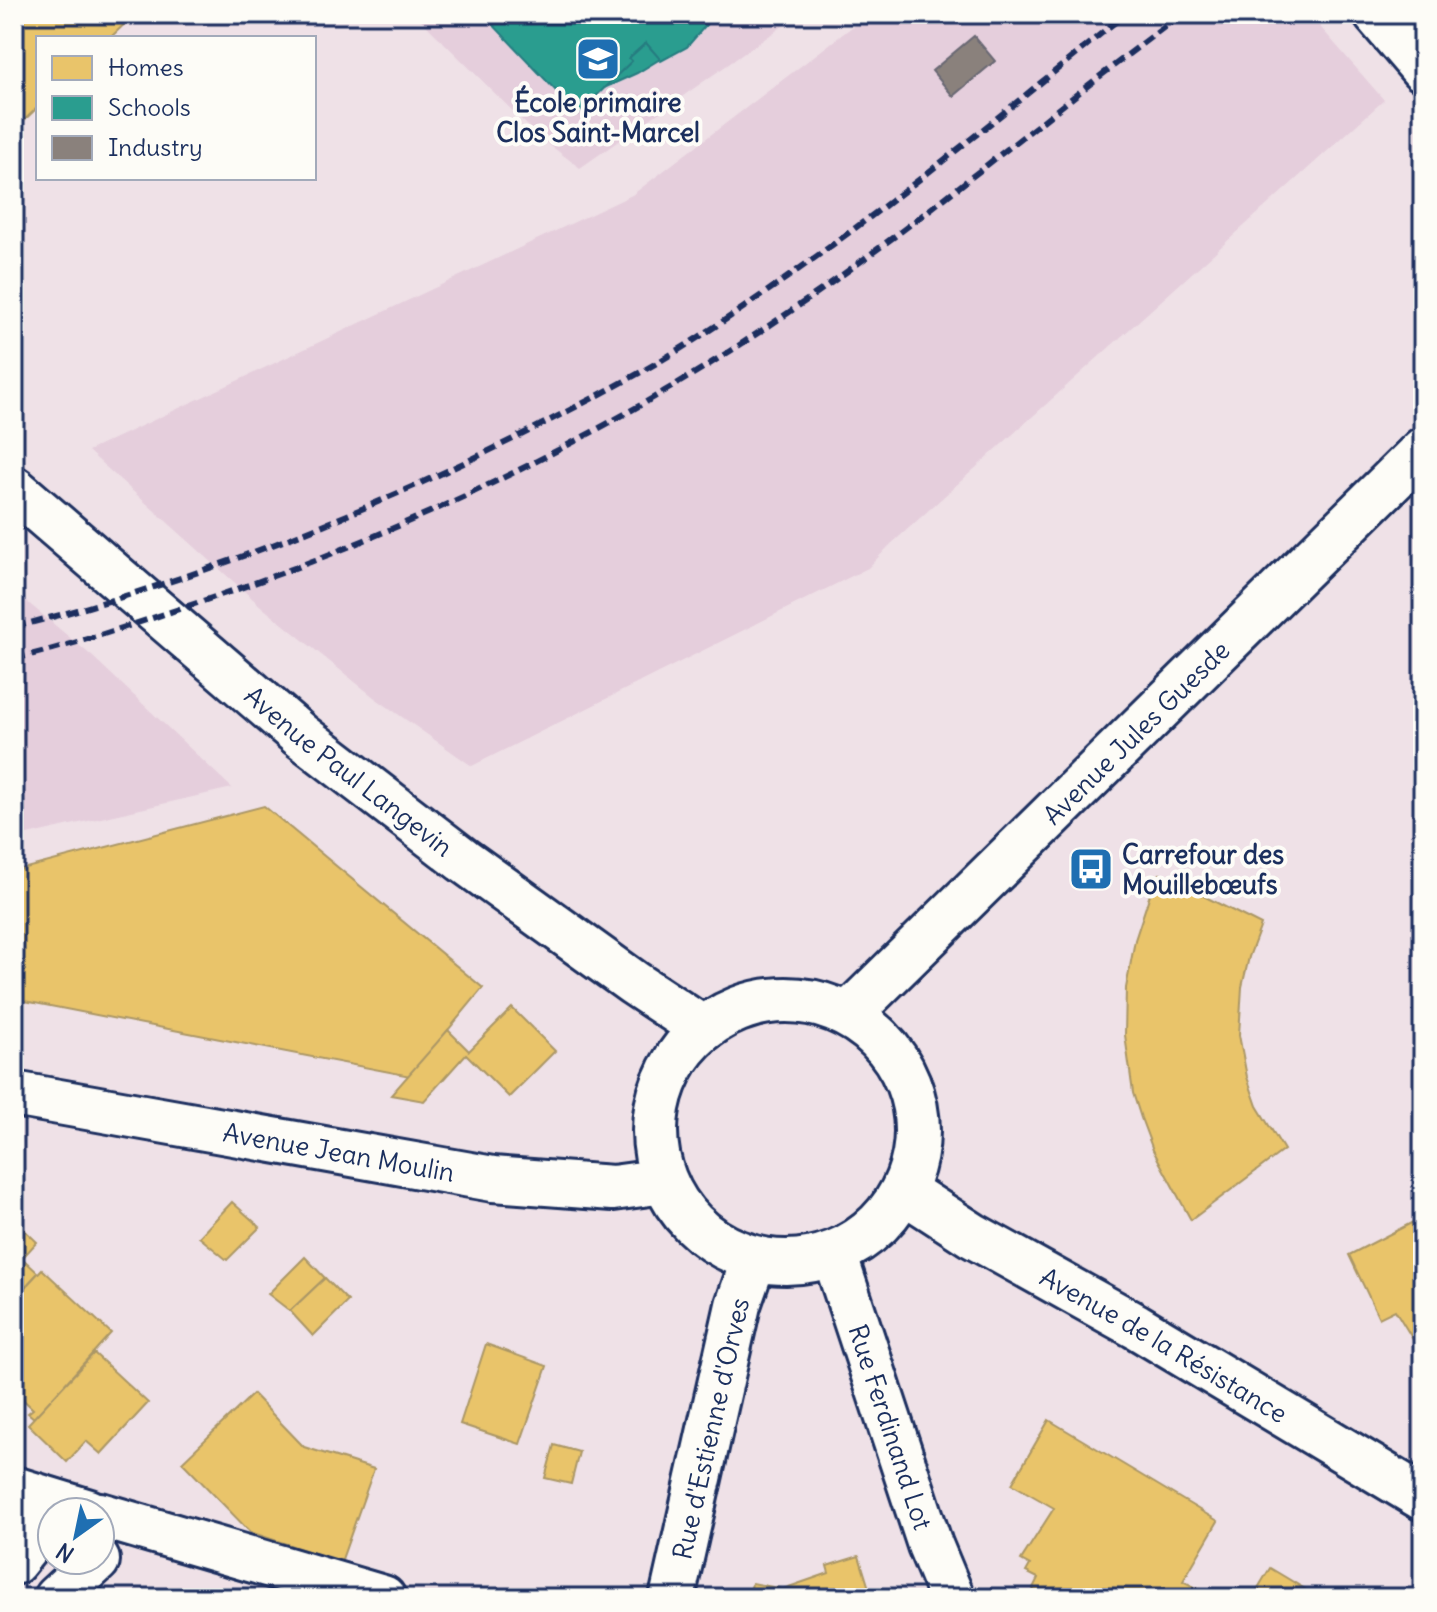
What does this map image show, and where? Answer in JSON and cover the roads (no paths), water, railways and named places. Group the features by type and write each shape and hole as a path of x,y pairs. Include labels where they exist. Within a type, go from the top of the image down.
{"main road":[{"path":"1376,14 1423,69"},
{"name":"Avenue Jules Guesde","path":"849,1014 1423,450"},
{"name":"Avenue Paul Langevin","path":"14,489 300,735 463,860 702,1028"},
{"path":"774,999 812,1001 849,1014 881,1040 905,1072 916,1112 917,1152 904,1191 886,1217 862,1239 834,1254 808,1261 781,1262 754,1259 716,1243 685,1215 664,1181 654,1140 658,1098 674,1060 702,1028 736,1008 774,999"},
{"name":"Avenue Jean Moulin","path":"14,1094 493,1179 613,1188 664,1181"},
{"name":"Avenue de la Résistance","path":"904,1191 972,1235 1136,1326 1423,1498"},
{"name":"Rue Ferdinand Lot","path":"834,1254 930,1545 952,1598"},
{"name":"Rue d'Estienne d'Orves","path":"672,1598 738,1305 754,1259"},
{"path":"14,1489 36,1497"},
{"path":"116,1523 383,1598"},
{"path":"14,1562 36,1546"},
{"path":"56,1598 79,1576"}],"railway":[{"path":"14,627 208,569 334,520 458,466 633,376 677,351 809,262 969,140 1125,14"},
{"path":"14,659 156,617 343,549 505,477 662,393 859,263 1182,14"}],"place":[{"name":"École primaire Clos Saint-Marcel","path":"598,59"},
{"name":"Carrefour des Mouillebœufs","path":"1091,869"}]}
